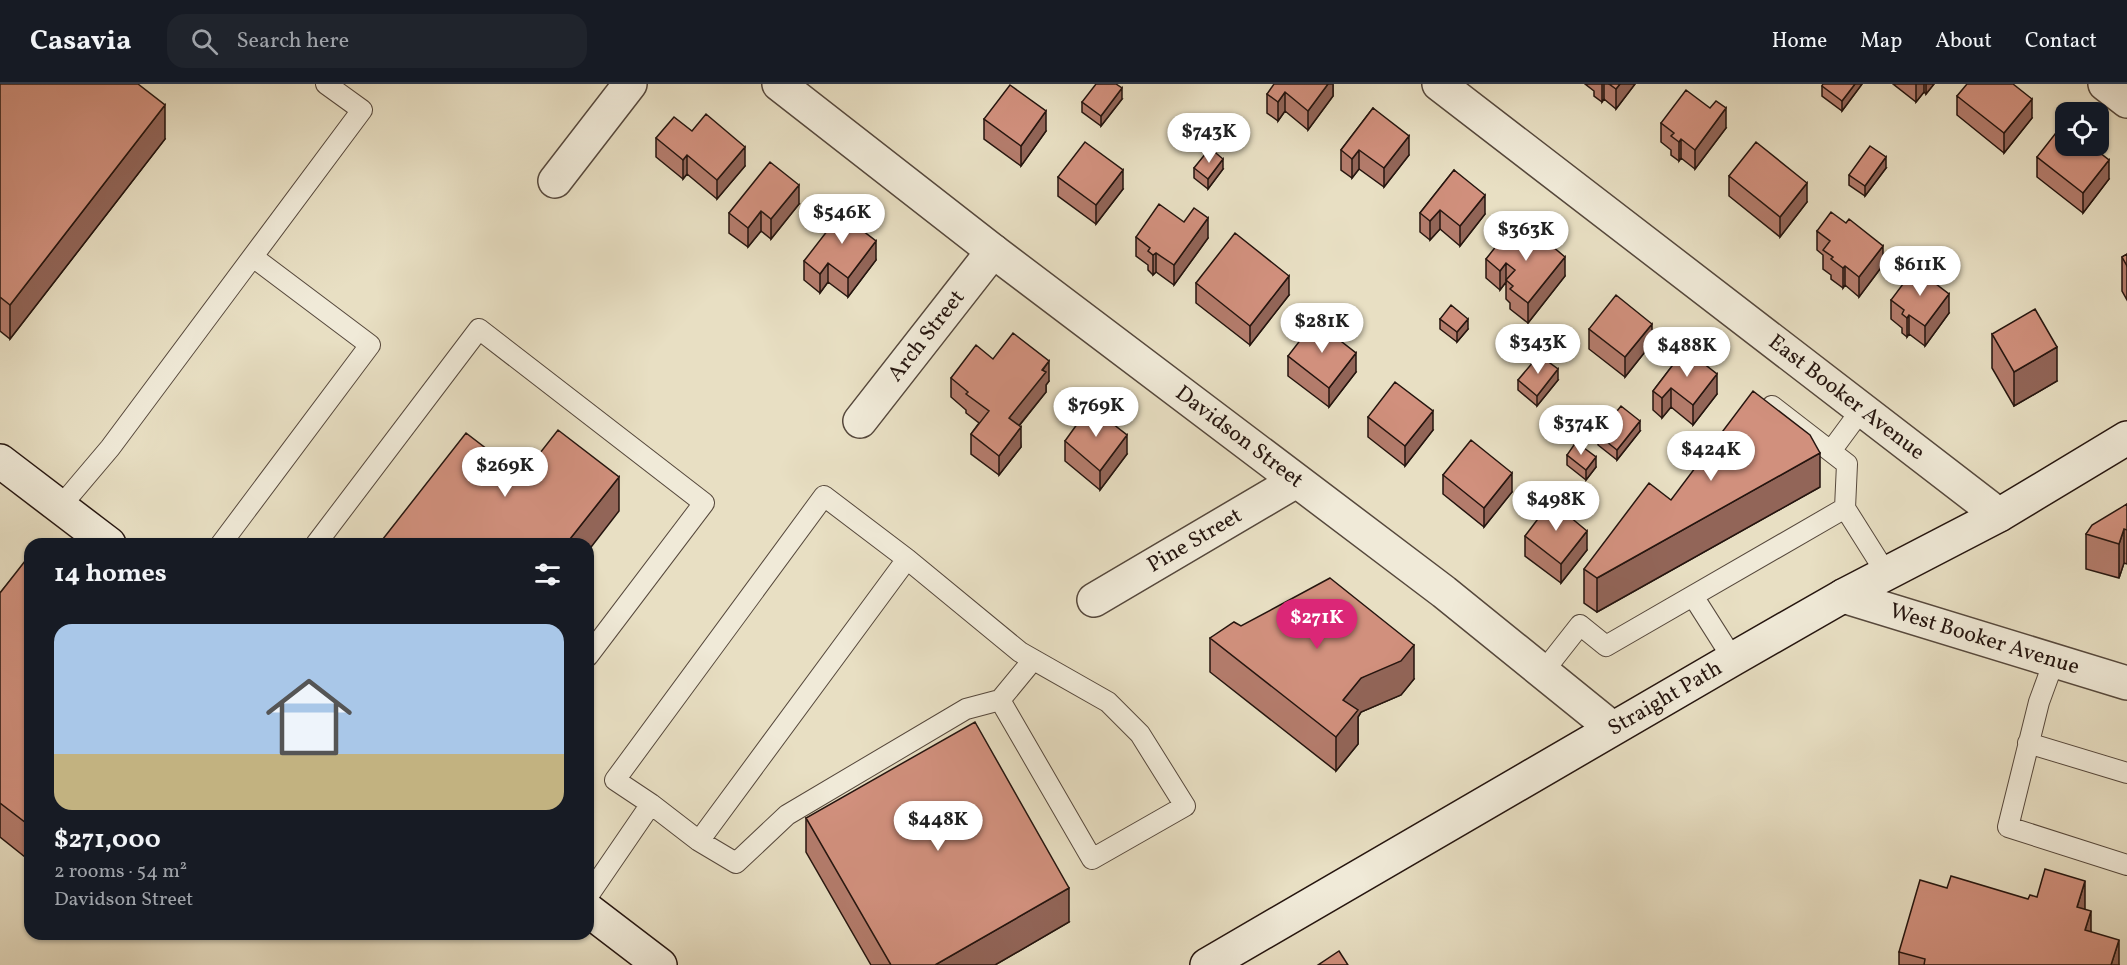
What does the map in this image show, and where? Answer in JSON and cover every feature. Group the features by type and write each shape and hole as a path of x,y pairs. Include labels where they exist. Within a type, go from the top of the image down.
{"street":[{"path":"555,181 630,84"},
{"name":"Davidson Street","path":"779,84 993,251 1444,592 1612,728"},
{"name":"East Booker Avenue","path":"1439,84 1999,515"},
{"path":"2105,84 2127,101"},
{"name":"Arch Street","path":"860,421 993,251"},
{"name":"Straight Path","path":"1207,965 1842,596 1999,515 2127,438"},
{"path":"0,461 101,538"},
{"name":"Pine Street","path":"1094,600 1296,481"},
{"name":"West Booker Avenue","path":"1842,596 2127,683"},
{"path":"594,915 660,965"}],"lane":[{"path":"60,507 110,448 362,111 326,84"},
{"path":"225,538 370,345 253,257"},
{"path":"321,538 478,329 704,503 594,648"},
{"path":"1772,406 1847,464 1845,508 1886,573"},
{"path":"1831,451 1862,409"},
{"path":"1000,700 1092,859 1185,806 1140,734 1108,702 1020,652 907,559 824,496 615,780 699,841 736,864 787,815 966,709 1000,700 1034,660"},
{"path":"1543,672 1580,626 1606,646 1845,508"},
{"path":"699,841 907,559"},
{"path":"1694,596 1733,659"},
{"path":"2054,661 2039,702 2008,827 2127,865"},
{"path":"2028,743 2127,773"},
{"path":"594,887 651,804"}],"building":[{"path":"0,84 138,84 165,105 10,305 0,297"},
{"path":"1096,84 1116,84 1122,88 1101,116 1082,102"},
{"path":"1274,84 1328,84 1308,111 1285,92 1278,102 1267,94"},
{"path":"1609,84 1620,84 1616,89"},
{"path":"1823,84 1855,84 1842,101 1822,86"},
{"path":"1967,84 2013,84 2032,99 2004,133 1957,96"},
{"path":"1010,85 1046,111 1021,146 984,119"},
{"path":"1686,90 1710,108 1716,101 1726,108 1695,150 1681,139 1679,142 1671,136 1674,133 1661,123"},
{"path":"1373,108 1409,136 1384,168 1359,150 1352,159 1341,150"},
{"path":"706,114 745,147 717,180 687,155 683,160 656,138 674,117 692,131"},
{"path":"2055,134 2055,156 2104,156 2109,160 2083,193 2037,157"},
{"path":"1085,142 1123,170 1096,205 1058,177"},
{"path":"1756,142 1807,183 1780,217 1729,176"},
{"path":"1870,146 1886,157 1865,186 1849,175"},
{"path":"1210,148 1223,159 1208,179 1194,168"},
{"path":"770,162 799,185 771,219 761,211 748,228 729,213"},
{"path":"1454,170 1485,195 1460,226 1440,210 1430,221 1420,213"},
{"path":"848,204 865,218 858,227 876,241 848,278 828,263 820,274 804,261"},
{"path":"1159,204 1184,222 1194,208 1208,218 1174,265 1156,253 1153,255 1148,251 1150,248 1136,237"},
{"path":"1831,212 1846,223 1849,219 1883,246 1859,277 1831,259 1833,257 1823,250 1830,241 1817,231"},
{"path":"1531,230 1545,240 1547,237 1553,242 1552,246 1565,257 1528,303 1510,289 1513,286 1506,280 1515,270 1506,263 1500,271 1486,259 1508,231 1522,242"},
{"path":"1235,233 1289,276 1250,326 1196,283"},
{"path":"2127,254 2127,266 2122,257"},
{"path":"1915,268 1949,294 1925,326 1909,315 1907,318 1902,314 1904,310 1891,300"},
{"path":"1616,295 1652,324 1625,357 1589,329"},
{"path":"1451,305 1468,319 1457,332 1440,319"},
{"path":"2035,309 2057,347 2014,372 1992,334"},
{"path":"1315,321 1356,353 1329,388 1288,356"},
{"path":"1013,333 1049,361 1042,370 1046,372 1009,418 1021,427 999,456 971,434 989,411 966,394 968,392 951,378 976,345 993,359"},
{"path":"1685,349 1717,374 1693,405 1671,388 1662,398 1653,391"},
{"path":"1539,355 1558,369 1537,396 1518,380"},
{"path":"1395,382 1433,411 1405,446 1368,417"},
{"path":"1753,391 1810,435 1820,453 1597,578 1584,569 1649,483 1671,500"},
{"path":"1090,406 1127,435 1100,471 1065,441"},
{"path":"1621,406 1640,421 1617,450 1598,435"},
{"path":"558,430 619,477 571,538 384,538 466,433 522,476"},
{"path":"1471,440 1512,473 1484,508 1443,475"},
{"path":"1576,442 1596,457 1586,470 1567,455"},
{"path":"1556,495 1563,500 1558,507 1587,531 1561,564 1525,536"},
{"path":"2127,504 2127,530 2124,529 2119,544 2086,534 2092,525"},
{"path":"24,562 24,821 0,803 0,593"},
{"path":"1330,578 1414,645 1401,661 1361,678 1343,700 1358,710 1336,737 1210,638 1234,622 1241,626"},
{"path":"975,722 1069,888 935,965 891,965 806,818"},
{"path":"2045,869 2085,881 2077,907 2091,911 2085,930 2119,940 2111,965 1924,965 1925,959 1899,952 1920,880 1947,888 1951,876 2028,899 2030,895 2037,897"},
{"path":"1339,951 1348,965 1318,965"}]}
